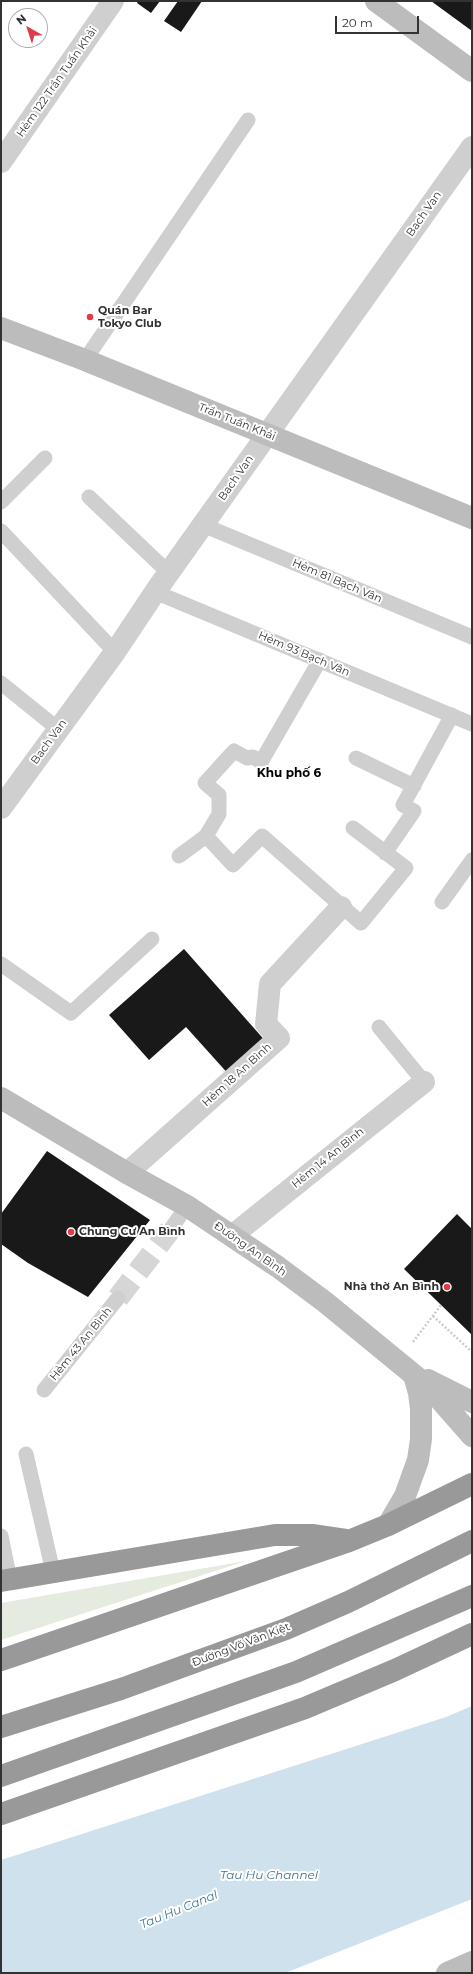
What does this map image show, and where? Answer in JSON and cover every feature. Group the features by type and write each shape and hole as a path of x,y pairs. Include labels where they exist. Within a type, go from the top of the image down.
{"highway":[{"path":"1,1660 349,1541 388,1525 472,1484"},
{"path":"6,1580 275,1535 312,1535 349,1541"},
{"name":"Đường Võ Văn Kiệt","path":"1,1727 121,1689 286,1629 348,1602 472,1541"},
{"path":"1,1776 296,1672 472,1596"},
{"path":"1,1814 305,1708 394,1670 472,1634"}],"street":[{"name":"Hẻm 122 Trần Tuấn Khải","path":"1,162 113,1"},
{"path":"376,1 472,71"},
{"name":"Bach Van","path":"1,808 115,652 168,573 472,147"},
{"name":"Trần Tuấn Khải","path":"1,328 85,360 472,518"},
{"name":"Hẻm 18 An Bình","path":"127,1173 279,1038 266,1024 270,984 341,907"},
{"name":"Hẻm 14 An Bình","path":"233,1235 424,1082"},
{"name":"Đường An Bình","path":"1,1098 127,1173 187,1206 233,1235 325,1302 406,1368 436,1395 472,1436"},
{"path":"406,1368 472,1402"},
{"path":"388,1525 405,1496 418,1460 421,1439 420,1393 406,1368"},
{"path":"447,1973 471,1964"}],"lane":[{"path":"85,360 248,120"},
{"path":"1,502 46,458"},
{"path":"89,497 168,573"},
{"name":"Hẻm 81 Bạch Vân","path":"203,525 472,637"},
{"path":"1,531 115,652"},
{"name":"Hẻm 93 Bạch Vân","path":"155,592 472,724"},
{"path":"179,856 206,836 219,814 219,794 205,783 234,751 247,758 253,757 260,762 320,660"},
{"path":"1,683 58,729"},
{"path":"385,852 414,811 403,805 452,715"},
{"path":"356,758 414,786"},
{"path":"206,836 233,865 262,836 361,923 406,868 353,828"},
{"path":"442,902 472,860"},
{"path":"1,964 71,1013 152,939"},
{"path":"379,1026 424,1082"},
{"path":"170,1230 187,1206"},
{"name":"Hẻm 43 An Bình","path":"44,1390 118,1298"},
{"path":"26,1454 53,1572"},
{"path":"1,1536 6,1580"}],"path":[{"path":"406,1368 433,1316 441,1305"},
{"path":"433,1316 472,1352"}],"shaded area":[{"path":"246,1561 1,1640 1,1603"}],"water":[{"name":"Tau Hu Channel","path":"472,1706 472,1899 285,1973 1,1973 1,1860 446,1717"}],"building":[{"path":"138,1 160,1 151,13 137,3"},
{"path":"178,1 202,1 181,32 164,21"},
{"path":"431,1 472,1 472,31"},
{"path":"184,949 268,1044 231,1077 186,1027 149,1060 109,1015"},
{"name":"Chung Cư An Bình","path":"47,1151 150,1220 88,1297 28,1263 1,1244 1,1214"},
{"name":"Nhà thờ An Bình","path":"457,1214 472,1229 472,1335 404,1269"}],"tunnel":[{"path":"118,1298 170,1230"}],"place":[{"name":"Quán Bar Tokyo Club","path":"90,317"},
{"name":"Chung Cư An Bình","path":"71,1232"},
{"name":"Nhà thờ An Bình","path":"447,1287"}],"district":[{"name":"Khu phố 6","path":"289,773"}],"water label":[{"name":"Tau Hu Canal","path":"179,1910"}]}
